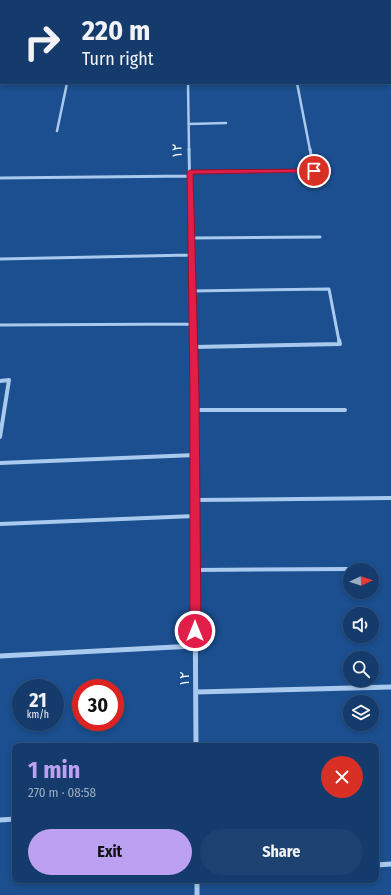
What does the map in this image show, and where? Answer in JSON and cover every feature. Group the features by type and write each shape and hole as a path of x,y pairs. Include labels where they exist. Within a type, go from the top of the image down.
{"street":[{"path":"56,131 67,84"},
{"name":"۱۲","path":"188,84 195,455 196,743"},
{"path":"0,178 314,171 297,84"},
{"path":"189,124 226,123"},
{"path":"191,238 320,238"},
{"path":"0,259 191,255"},
{"path":"192,291 329,289 340,344 193,347"},
{"path":"0,325 193,324"},
{"path":"0,381 9,380 0,437"},
{"path":"194,410 345,410"},
{"path":"0,463 195,455"},
{"path":"195,500 391,498"},
{"path":"0,524 195,516"},
{"path":"195,570 343,569"},
{"path":"0,656 195,646"},
{"path":"196,692 391,687"},
{"path":"0,820 12,819"},
{"path":"379,865 391,864"},
{"path":"197,883 197,895"}],"route":[{"path":"195,631 194,394 190,172 314,171"}]}
